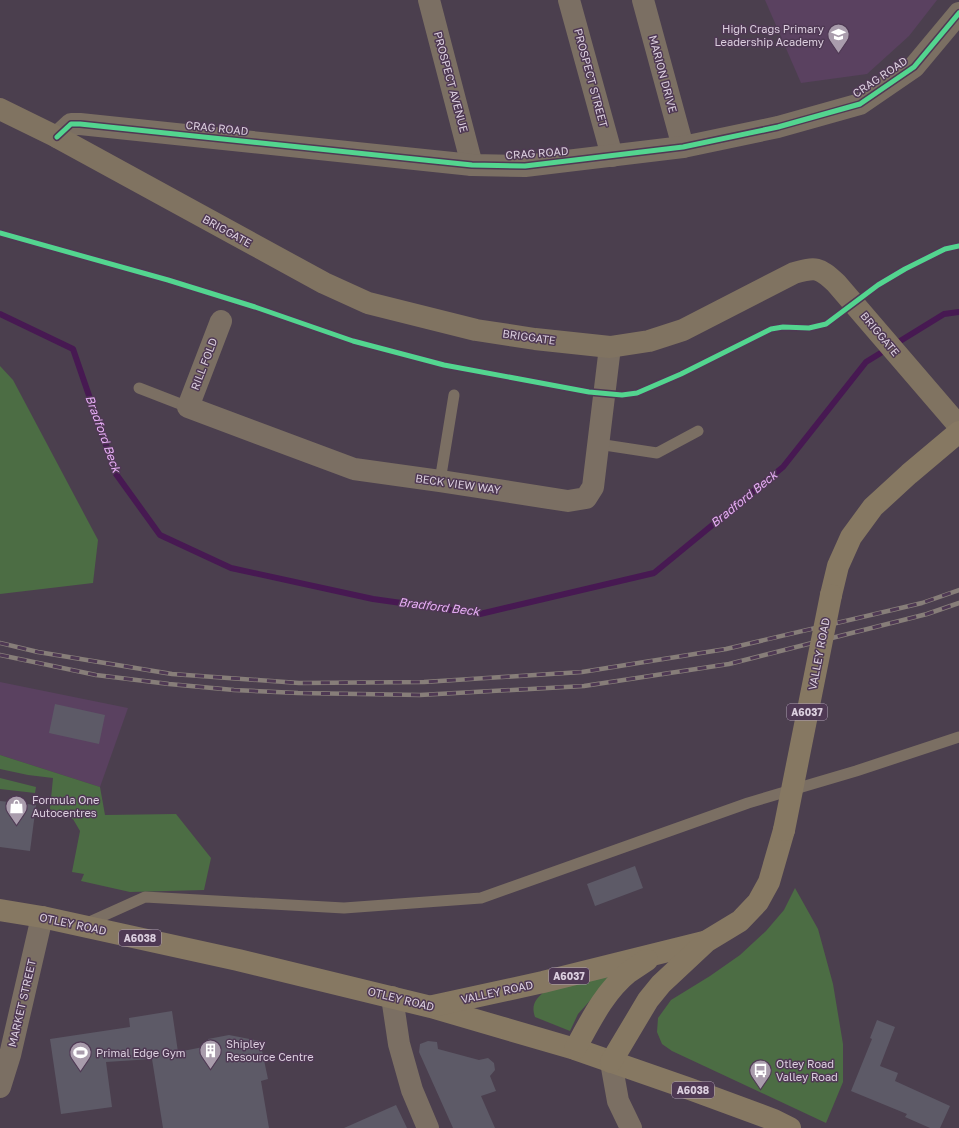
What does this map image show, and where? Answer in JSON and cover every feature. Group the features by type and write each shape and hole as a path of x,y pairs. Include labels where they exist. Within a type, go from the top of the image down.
{"main road":[{"path":"0,109 57,137"},
{"name":"BRIGGATE","path":"57,137 252,245 324,283 368,303 476,330 535,339 610,347 648,341 682,330 794,273 812,268 824,272 836,282 959,426"},
{"name":"VALLEY ROAD","path":"611,1062 652,995 675,970 707,941 740,921 758,902 769,882 784,830 831,595 838,566 850,537 873,507 908,474 959,432"},
{"name":"OTLEY ROAD","path":"0,910 42,917 238,960 431,1007 575,1049 704,1094 774,1120 790,1128"},
{"name":"VALLEY ROAD","path":"431,1007 543,982 707,941"},
{"name":"VALLEY ROAD","path":"575,1049 600,1005 612,989 629,973 657,954"}],"street":[{"name":"PROSPECT AVENUE","path":"429,0 472,165"},
{"name":"PROSPECT STREET","path":"569,0 612,156"},
{"name":"MARION DRIVE","path":"643,0 683,147"},
{"name":"CRAG ROAD","path":"57,137 71,124 80,124 472,165 525,166 683,147 778,127 860,104 914,67 959,13"},
{"name":"RILL FOLD","path":"188,407 221,321"},
{"name":"BECK VIEW WAY","path":"188,407 354,469 568,501 586,498 593,487 610,347"},
{"name":"MARKET STREET","path":"0,1087 10,1055 42,917"},
{"path":"392,997 399,1044 412,1090 428,1128"},
{"path":"611,1062 618,1101 631,1128"}],"lane":[{"path":"139,388 188,407"},
{"path":"440,481 454,395"},
{"path":"598,444 657,453 698,431"},
{"path":"81,926 146,897 344,908 481,898 748,803 856,771 959,737"}],"shaded area":[{"name":"High Crags Primary Leadership Academy","path":"765,0 937,0 909,36 867,74 801,83"},
{"path":"0,682 128,708 100,787 0,755"}],"green space":[{"path":"0,366 13,380 98,540 93,583 0,594"},
{"path":"0,755 100,787 105,815 176,814 211,858 204,890 130,892 81,881 84,874 72,872 80,831 73,819 50,809 53,778 28,775 0,769"},
{"path":"0,778 36,787 35,793 0,789"},
{"path":"795,888 818,929 833,984 843,1044 843,1082 826,1123 672,1051 662,1044 657,1032 658,1018 671,1000 710,976 740,955 766,931 784,910"},
{"path":"609,973 611,977 578,1014 570,1031 535,1017 533,1009 535,1003 538,997 544,992"}],"building":[{"path":"55,704 105,715 99,744 49,733"},
{"name":"Formula One Autocentres","path":"0,801 36,805 30,851 0,847"},
{"path":"635,866 643,888 595,906 587,884"},
{"name":"Shipley Resource Centre","path":"172,1011 178,1052 208,1046 208,1039 229,1035 260,1041 268,1079 261,1081 269,1128 163,1128 152,1059 106,1062 112,1107 61,1114 50,1039 130,1027 129,1018"},
{"path":"877,1020 895,1027 880,1066 898,1073 895,1081 950,1106 940,1128 930,1128 905,1117 907,1114 851,1091 872,1039 870,1038"},
{"path":"428,1041 437,1042 438,1049 479,1060 488,1058 494,1063 495,1070 490,1076 496,1091 481,1096 495,1128 453,1128 419,1052 420,1044"},
{"path":"396,1105 407,1128 344,1128"}],"waterway":[{"name":"Bradford Beck","path":"0,314 73,349 116,474 160,535 231,568 373,599 480,614 654,573 783,467 866,362 944,314 959,312"}],"railway":[{"path":"0,643 38,652 172,674 299,683 424,682 582,672 726,649 922,603 959,590"},
{"path":"0,655 96,675 169,684 234,690 298,693 420,695 584,686 729,664 927,614 959,603"}],"cycle path":[{"path":"57,137 71,124 80,124 472,165 525,166 683,147 778,127 860,104 914,67 959,13"},
{"path":"0,233 168,280 255,307 353,341 444,365 589,392 622,395 637,393 681,374 771,329 783,327 809,328 826,324 878,285 905,269 945,249 959,246"}],"place":[{"name":"High Crags Primary Leadership Academy","path":"839,54"},
{"name":"Formula One Autocentres","path":"16,826"},
{"name":"Shipley Resource Centre","path":"210,1070"},
{"name":"Primal Edge Gym","path":"81,1072"},
{"name":"Otley Road Valley Road","path":"761,1090"}]}
